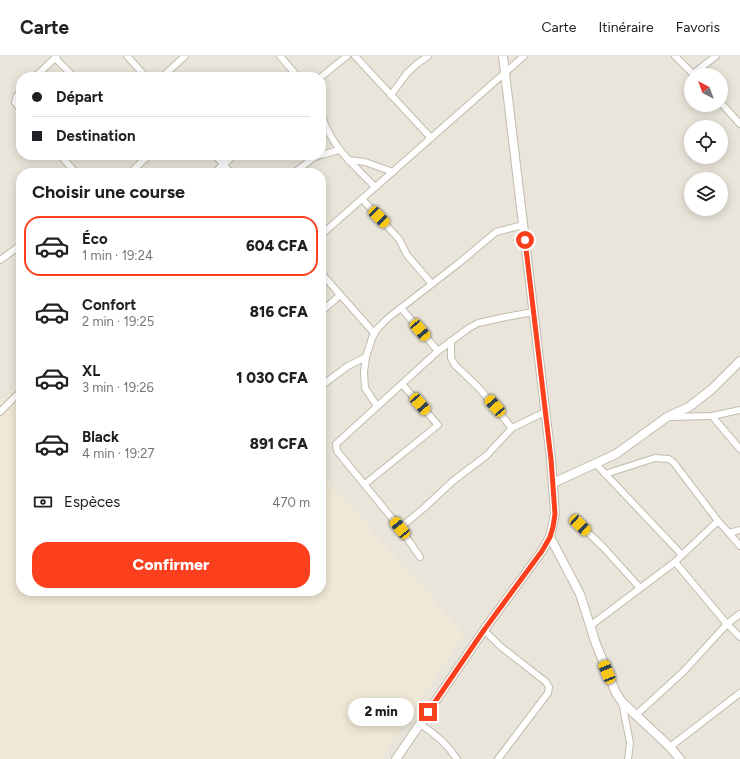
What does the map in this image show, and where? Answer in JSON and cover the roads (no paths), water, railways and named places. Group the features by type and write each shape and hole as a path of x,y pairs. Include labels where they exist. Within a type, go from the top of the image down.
{"street":[{"path":"127,56 141,72"},
{"path":"167,72 185,56"},
{"path":"280,56 294,72"},
{"path":"326,72 346,56"},
{"path":"355,56 431,138"},
{"path":"390,94 407,73 428,56"},
{"path":"396,759 484,630 542,551 550,537 555,514 553,483 534,312 503,56"},
{"path":"326,231 524,56"},
{"path":"674,56 687,68"},
{"path":"701,68 716,56"},
{"path":"40,72 56,57 70,72"},
{"path":"728,111 740,124"},
{"path":"326,126 339,150 375,187"},
{"path":"326,154 339,150"},
{"path":"64,160 72,168"},
{"path":"135,168 144,160"},
{"path":"219,160 227,168"},
{"path":"220,168 229,160"},
{"path":"300,168 310,160"},
{"path":"348,160 365,162 393,172"},
{"path":"362,199 396,236 407,255 432,284"},
{"path":"377,406 365,388 364,372 366,357 374,333 384,322 496,232 523,225"},
{"path":"0,260 16,249"},
{"path":"326,279 374,333"},
{"path":"326,308 340,296"},
{"path":"402,308 438,352"},
{"path":"420,557 400,528 337,451 336,444 438,352 469,328 478,323 506,316 534,312"},
{"path":"451,341 451,358 455,365 480,388 512,428"},
{"path":"326,382 348,366 366,357"},
{"path":"553,483 616,454 667,417 689,407 712,389 740,361"},
{"path":"365,484 438,425 402,384"},
{"path":"0,412 16,395"},
{"path":"667,417 712,416 740,410"},
{"path":"400,528 453,481 487,455 512,428 545,412"},
{"path":"712,416 740,449"},
{"path":"605,474 655,458 668,459 674,463 718,522 740,546"},
{"path":"596,464 682,555"},
{"path":"574,519 604,548 640,588"},
{"path":"590,626 675,562 718,522"},
{"path":"729,533 740,530"},
{"path":"550,537 580,594 590,626 616,693 622,702 670,747 680,759"},
{"path":"675,562 727,624 740,637"},
{"path":"636,716 684,671 727,624 740,614"},
{"path":"484,630 546,682 549,687 548,693 498,759"},
{"path":"670,747 740,693"},
{"path":"622,702 630,743 628,759"},
{"path":"420,724 447,746 457,759"}]}
